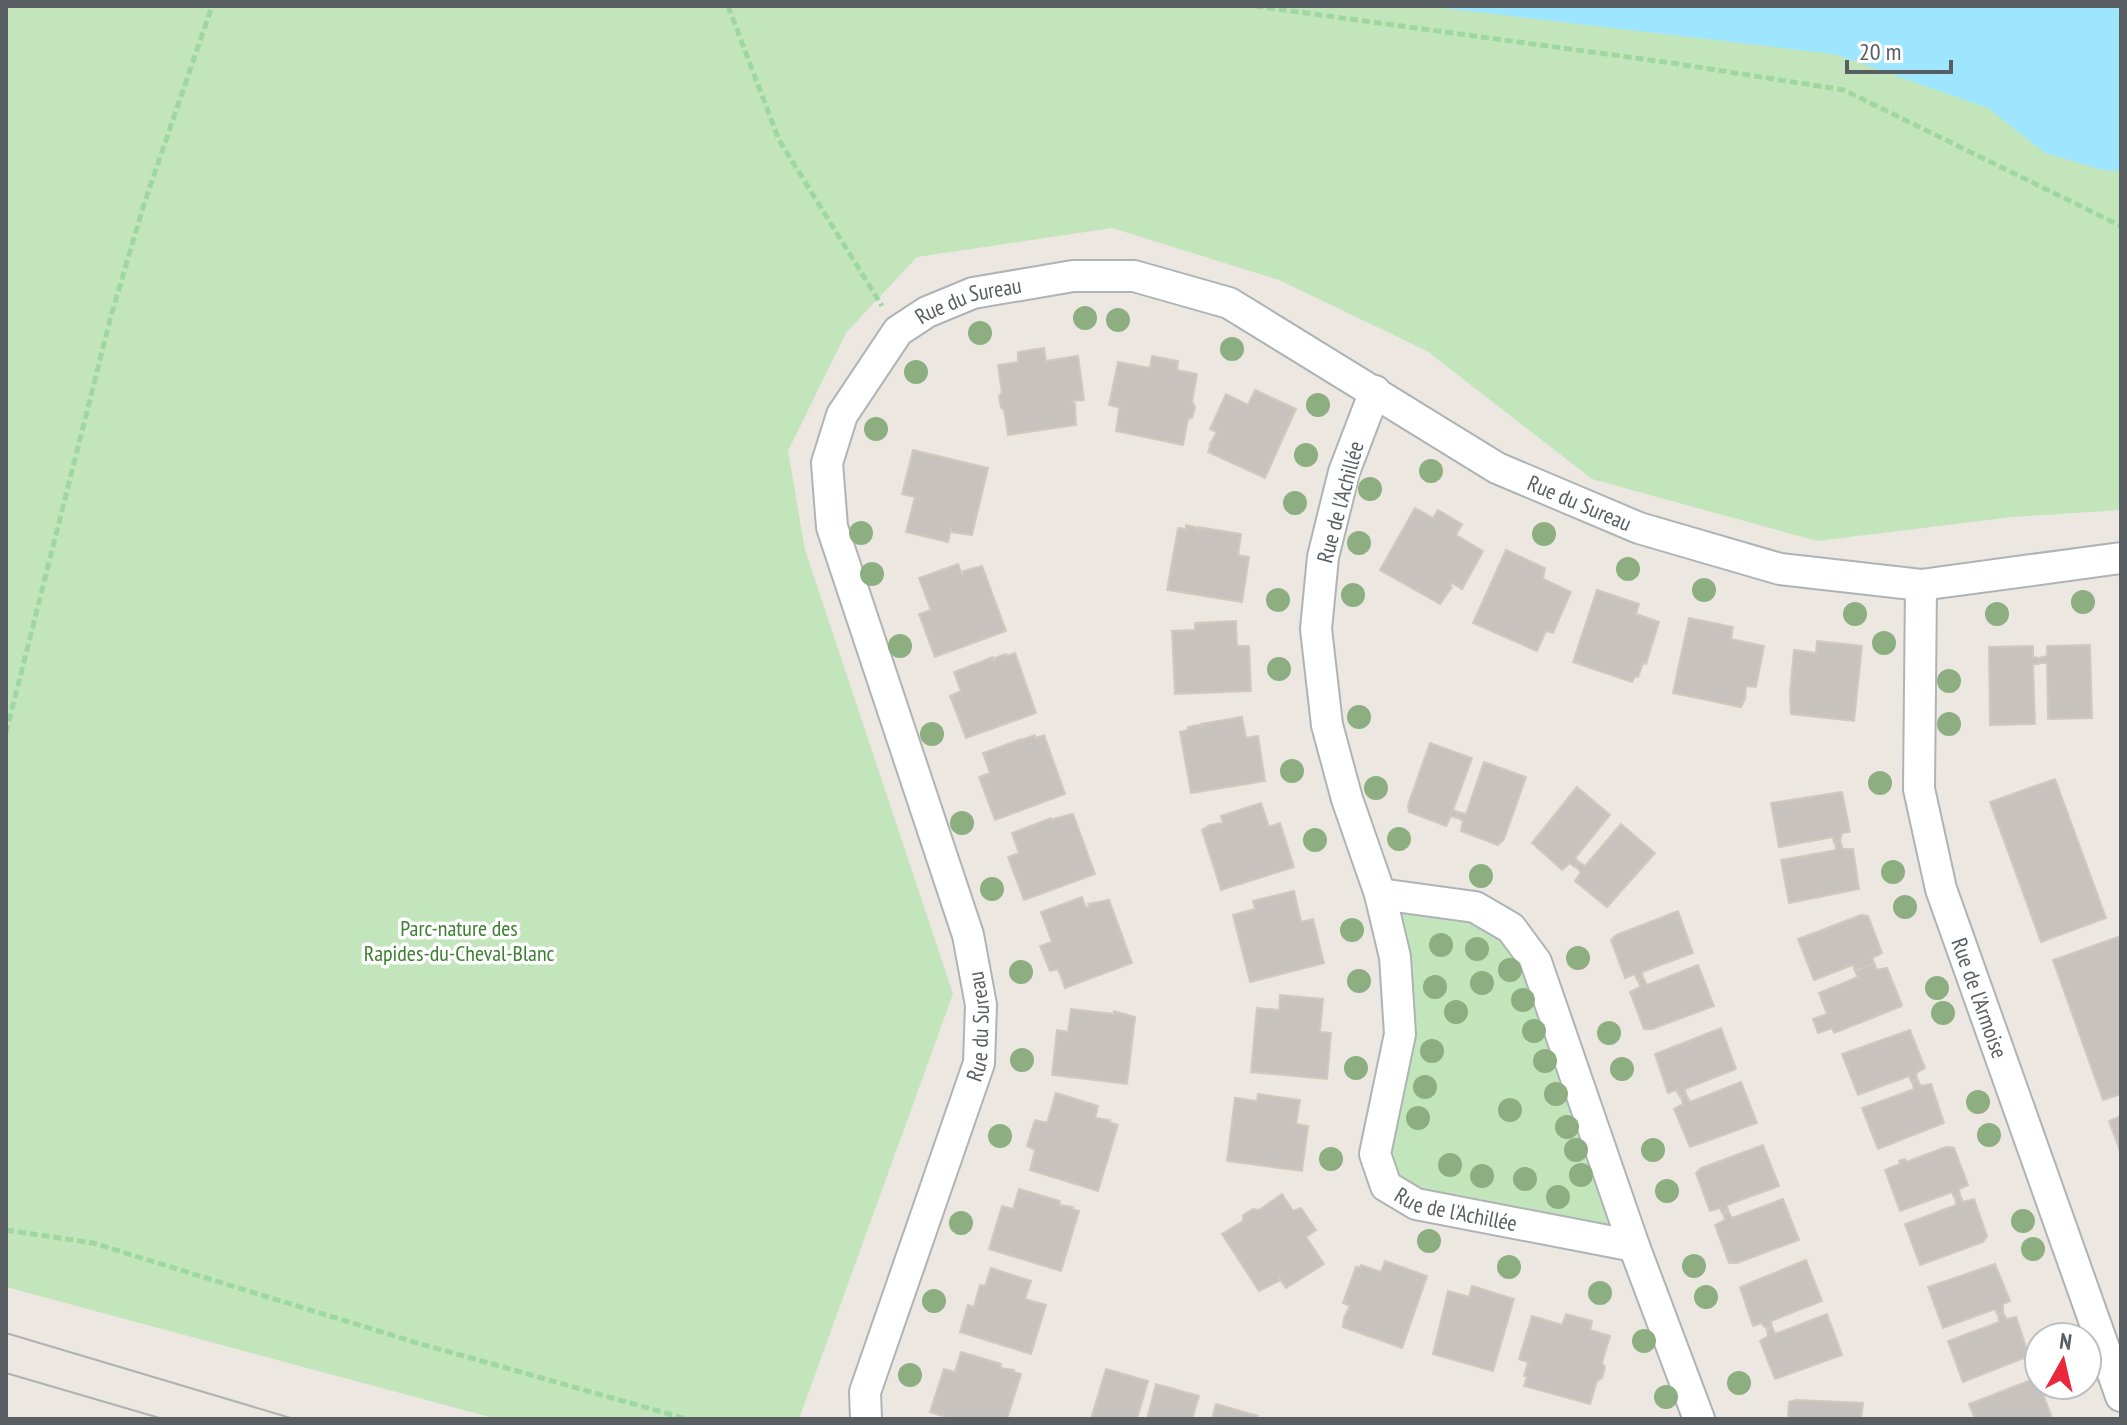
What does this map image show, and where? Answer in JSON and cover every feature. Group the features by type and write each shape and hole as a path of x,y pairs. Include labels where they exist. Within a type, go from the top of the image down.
{"street":[{"name":"Rue du Sureau","path":"866,1419 865,1392 979,1063 981,1005 968,935 832,527 827,463 842,415 898,331 927,312 973,293 1073,276 1134,276 1229,303 1497,468 1639,528 1780,569 1921,585 2121,558"},
{"name":"Rue de l'Achillée","path":"1375,391 1344,472 1323,557 1316,629 1327,725 1347,799 1380,894 1395,957 1400,1034 1375,1154 1386,1186 1416,1204 1634,1246"},
{"name":"Rue de l'Armoise","path":"1921,585 1919,789 1941,889 2121,1396"},
{"path":"1380,894 1475,907 1511,928 1536,962 1634,1246 1699,1419"}],"path":[{"path":"6,733 111,316 144,204 212,6"},
{"path":"728,6 779,140 898,331"},
{"path":"1255,6 1844,90 2121,226"},
{"path":"6,1230 93,1243 414,1342 687,1419"}],"green space":[{"name":"Parc-nature des Rapides-du-Cheval-Blanc","path":"6,6 2121,6 2121,510 2012,517 1817,541 1592,479 1427,351 1279,280 1112,228 917,257 846,333 788,451 805,550 953,994 799,1419 497,1419 6,1287"},
{"path":"1380,894 1511,928 1634,1246 1386,1186 1400,1034"}],"water":[{"path":"1425,6 2121,6 2121,171 2103,170 2045,153 1988,108 1834,54"}],"building":[{"path":"1044,348 1046,361 1078,356 1084,400 1072,401 1075,404 1076,425 1008,435 999,396 1002,393 998,365 1018,362 1018,352"},
{"path":"1152,356 1178,361 1177,370 1197,374 1192,402 1195,407 1192,418 1188,419 1183,445 1116,431 1121,408 1109,405 1118,362 1150,368"},
{"path":"1255,390 1296,409 1265,478 1208,452 1217,432 1210,429 1226,394 1248,405"},
{"path":"913,450 988,468 972,535 952,532 951,529 948,542 906,532 915,497 902,494"},
{"path":"1415,508 1433,518 1438,510 1462,524 1456,535 1483,551 1462,589 1452,583 1440,604 1380,570"},
{"path":"1186,525 1198,528 1197,531 1199,527 1241,534 1238,555 1249,557 1242,602 1167,590 1178,528 1186,529"},
{"path":"1506,550 1545,568 1543,579 1571,592 1553,633 1546,631 1537,651 1473,623"},
{"path":"958,564 962,574 963,571 982,566 1006,631 935,657 919,614 931,610 919,578"},
{"path":"1597,590 1639,604 1636,614 1659,622 1646,664 1643,663 1638,677 1635,676 1632,682 1573,662"},
{"path":"1689,618 1733,627 1731,639 1764,646 1756,687 1746,686 1741,707 1673,693"},
{"path":"1236,621 1237,646 1249,646 1251,691 1175,694 1172,631 1195,630 1195,623"},
{"path":"1817,641 1862,646 1854,721 1791,714 1794,650 1816,653"},
{"path":"2090,645 2092,718 2048,719 2047,663 2039,663 2039,658 2047,656 2047,646"},
{"path":"2033,646 2033,657 2039,658 2039,664 2033,664 2035,724 1990,725 1989,647"},
{"path":"1015,653 1036,713 966,738 950,696 961,691 954,672 993,657 994,661 995,658"},
{"path":"1242,717 1246,738 1258,736 1265,781 1191,793 1180,732 1188,730 1188,727 1199,725 1200,728 1201,724"},
{"path":"1035,735 1036,738 1044,735 1065,794 995,820 979,777 990,773 983,753 1022,739 1023,742"},
{"path":"1430,743 1472,758 1453,810 1458,812 1456,818 1451,816 1446,826 1409,812 1408,805"},
{"path":"1484,762 1526,777 1504,839 1498,845 1461,831 1463,821 1456,817 1458,812 1466,814"},
{"path":"2055,779 2106,918 2041,942 1990,802"},
{"path":"1577,787 1610,815 1575,858 1579,862 1575,867 1570,863 1562,870 1532,843"},
{"path":"1842,792 1850,832 1842,833 1840,841 1834,843 1833,837 1779,847 1771,803"},
{"path":"1261,803 1269,827 1280,823 1294,867 1221,890 1202,830 1223,823 1221,816"},
{"path":"1073,814 1095,874 1024,900 1008,857 1019,853 1012,833 1051,818 1053,822 1053,819"},
{"path":"1621,824 1655,853 1607,907 1575,881 1581,872 1575,866 1579,862 1585,866"},
{"path":"1840,841 1843,849 1853,849 1859,889 1789,903 1781,860 1836,850 1835,842"},
{"path":"1294,891 1301,922 1313,919 1324,963 1250,982 1233,915 1255,909 1253,901"},
{"path":"1082,897 1086,908 1088,904 1109,900 1132,963 1065,988 1058,969 1050,971 1040,946 1052,942 1041,912"},
{"path":"1678,911 1693,953 1642,972 1643,978 1637,980 1635,974 1625,978 1611,940 1616,935"},
{"path":"1861,915 1868,916 1882,953 1872,958 1874,963 1863,969 1855,971 1853,965 1814,980 1798,939"},
{"path":"2118,937 2121,946 2121,1094 2103,1100 2053,960"},
{"path":"1874,963 1877,970 1887,968 1902,1005 1834,1033 1832,1028 1818,1033 1813,1019 1827,1014 1819,993 1858,977 1855,971"},
{"path":"1698,965 1714,1006 1652,1029 1644,1029 1630,992 1640,987 1638,979 1643,978 1647,985"},
{"path":"1280,995 1323,999 1320,1032 1331,1033 1327,1079 1251,1072 1257,1008 1279,1010"},
{"path":"1071,1009 1114,1014 1114,1011 1135,1017 1127,1084 1052,1075 1057,1030 1068,1032"},
{"path":"1721,1028 1736,1069 1685,1089 1686,1094 1680,1097 1676,1090 1668,1093 1655,1054"},
{"path":"1910,1030 1925,1068 1916,1073 1917,1079 1911,1081 1909,1076 1858,1095 1842,1054"},
{"path":"1917,1079 1921,1086 1931,1084 1944,1123 1878,1149 1862,1108 1914,1089 1912,1081"},
{"path":"1741,1082 1757,1123 1690,1147 1674,1109 1683,1104 1681,1096 1686,1094 1690,1102"},
{"path":"1056,1093 1098,1106 1095,1118 1110,1120 1118,1125 1098,1191 1030,1170 1035,1150 1027,1146 1035,1120 1047,1123"},
{"path":"1258,1094 1300,1100 1296,1124 1308,1126 1302,1171 1227,1161 1235,1098 1257,1101"},
{"path":"2121,1116 2121,1154 2109,1121"},
{"path":"1763,1145 1779,1186 1727,1205 1728,1211 1722,1213 1720,1208 1710,1211 1696,1173 1701,1168"},
{"path":"1946,1147 1954,1148 1968,1185 1959,1189 1960,1195 1954,1197 1952,1192 1900,1211 1885,1170 1900,1164 1899,1161 1905,1159 1906,1162"},
{"path":"1019,1189 1060,1201 1059,1205 1079,1211 1061,1271 989,1249 1002,1206 1013,1209"},
{"path":"1282,1194 1293,1211 1301,1208 1316,1230 1306,1237 1324,1264 1286,1288 1279,1278 1279,1281 1259,1291 1222,1234 1243,1221 1243,1215 1253,1209 1259,1210"},
{"path":"1960,1195 1963,1202 1974,1199 1987,1236 1983,1242 1920,1265 1905,1224 1956,1205 1955,1197"},
{"path":"1783,1199 1799,1240 1737,1263 1729,1263 1715,1225 1725,1220 1723,1213 1728,1211 1732,1218"},
{"path":"1806,1260 1822,1301 1771,1321 1772,1327 1767,1329 1761,1323 1753,1326 1740,1287"},
{"path":"1385,1261 1427,1276 1402,1348 1343,1327 1350,1306 1343,1303 1356,1267 1360,1268 1361,1265 1381,1272"},
{"path":"1995,1264 2010,1301 2003,1304 2003,1312 1997,1314 1995,1309 1943,1328 1928,1287"},
{"path":"991,1268 1031,1281 1025,1299 1046,1305 1031,1354 960,1332 968,1305 974,1307 980,1285 985,1286"},
{"path":"1472,1286 1514,1299 1493,1371 1433,1354 1448,1291 1469,1297"},
{"path":"2003,1312 2006,1319 2016,1317 2023,1338 2023,1358 1963,1382 1948,1341 1999,1322 1998,1314"},
{"path":"1566,1314 1592,1321 1590,1330 1610,1336 1602,1363 1605,1367 1602,1378 1597,1381 1590,1404 1524,1386 1527,1377 1524,1376 1528,1363 1531,1363 1519,1359 1532,1316 1562,1325"},
{"path":"1827,1314 1842,1355 1775,1379 1760,1341 1768,1336 1767,1329 1772,1327 1775,1334"},
{"path":"961,1352 1001,1364 1000,1368 1021,1374 1007,1419 952,1419 930,1412 944,1369 955,1372"},
{"path":"1106,1369 1148,1381 1137,1419 1091,1419"},
{"path":"2023,1383 2023,1401 2046,1401 2052,1418 1975,1419 1969,1404"},
{"path":"1156,1384 1199,1396 1192,1419 1147,1419"},
{"path":"1789,1402 1863,1403 1861,1419 1788,1419"},
{"path":"1216,1404 1258,1416 1257,1419 1212,1419"}],"tram line":[{"path":"6,1333 294,1419"},
{"path":"6,1373 163,1419"}]}
